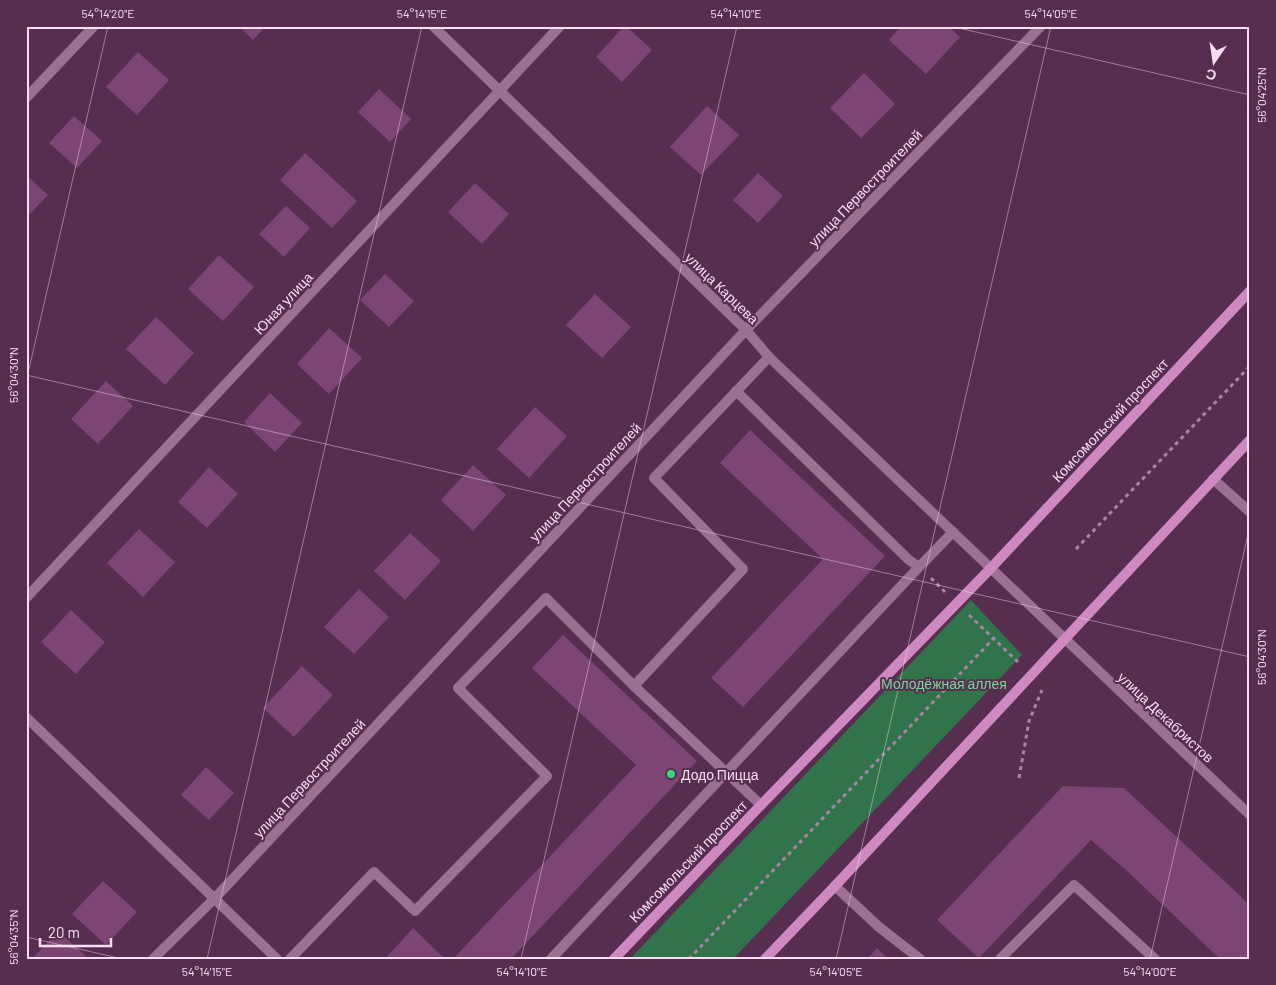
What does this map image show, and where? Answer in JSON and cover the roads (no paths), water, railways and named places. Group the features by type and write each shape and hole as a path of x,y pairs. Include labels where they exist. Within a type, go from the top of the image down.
{"main road":[{"name":"Комсомольский проспект","path":"614,959 991,568 1250,291"},
{"path":"765,959 1250,440"}],"street":[{"path":"26,98 94,26"},
{"name":"улица Карцева","path":"433,26 746,330 769,356 991,568"},
{"name":"Юная улица","path":"26,598 560,26"},
{"name":"улица Первостроителей","path":"153,959 215,898 746,330 1041,26"},
{"path":"634,686 743,569 654,478 769,356"},
{"path":"736,391 919,568"},
{"path":"1213,479 1250,512"},
{"path":"551,959 953,532"},
{"path":"991,568 1064,639"},
{"path":"290,959 374,872 415,911 547,776 458,688 546,598 634,686 761,805"},
{"name":"улица Декабристов","path":"1064,639 1250,815"},
{"path":"26,717 277,959"},
{"path":"1000,959 1074,885 1155,959"},
{"path":"834,886 879,927 920,959"}],"place":[{"name":"Додо Пицца","path":"671,774"}],"park label":[{"name":"Молодёжная аллея","path":"944,683"}]}
